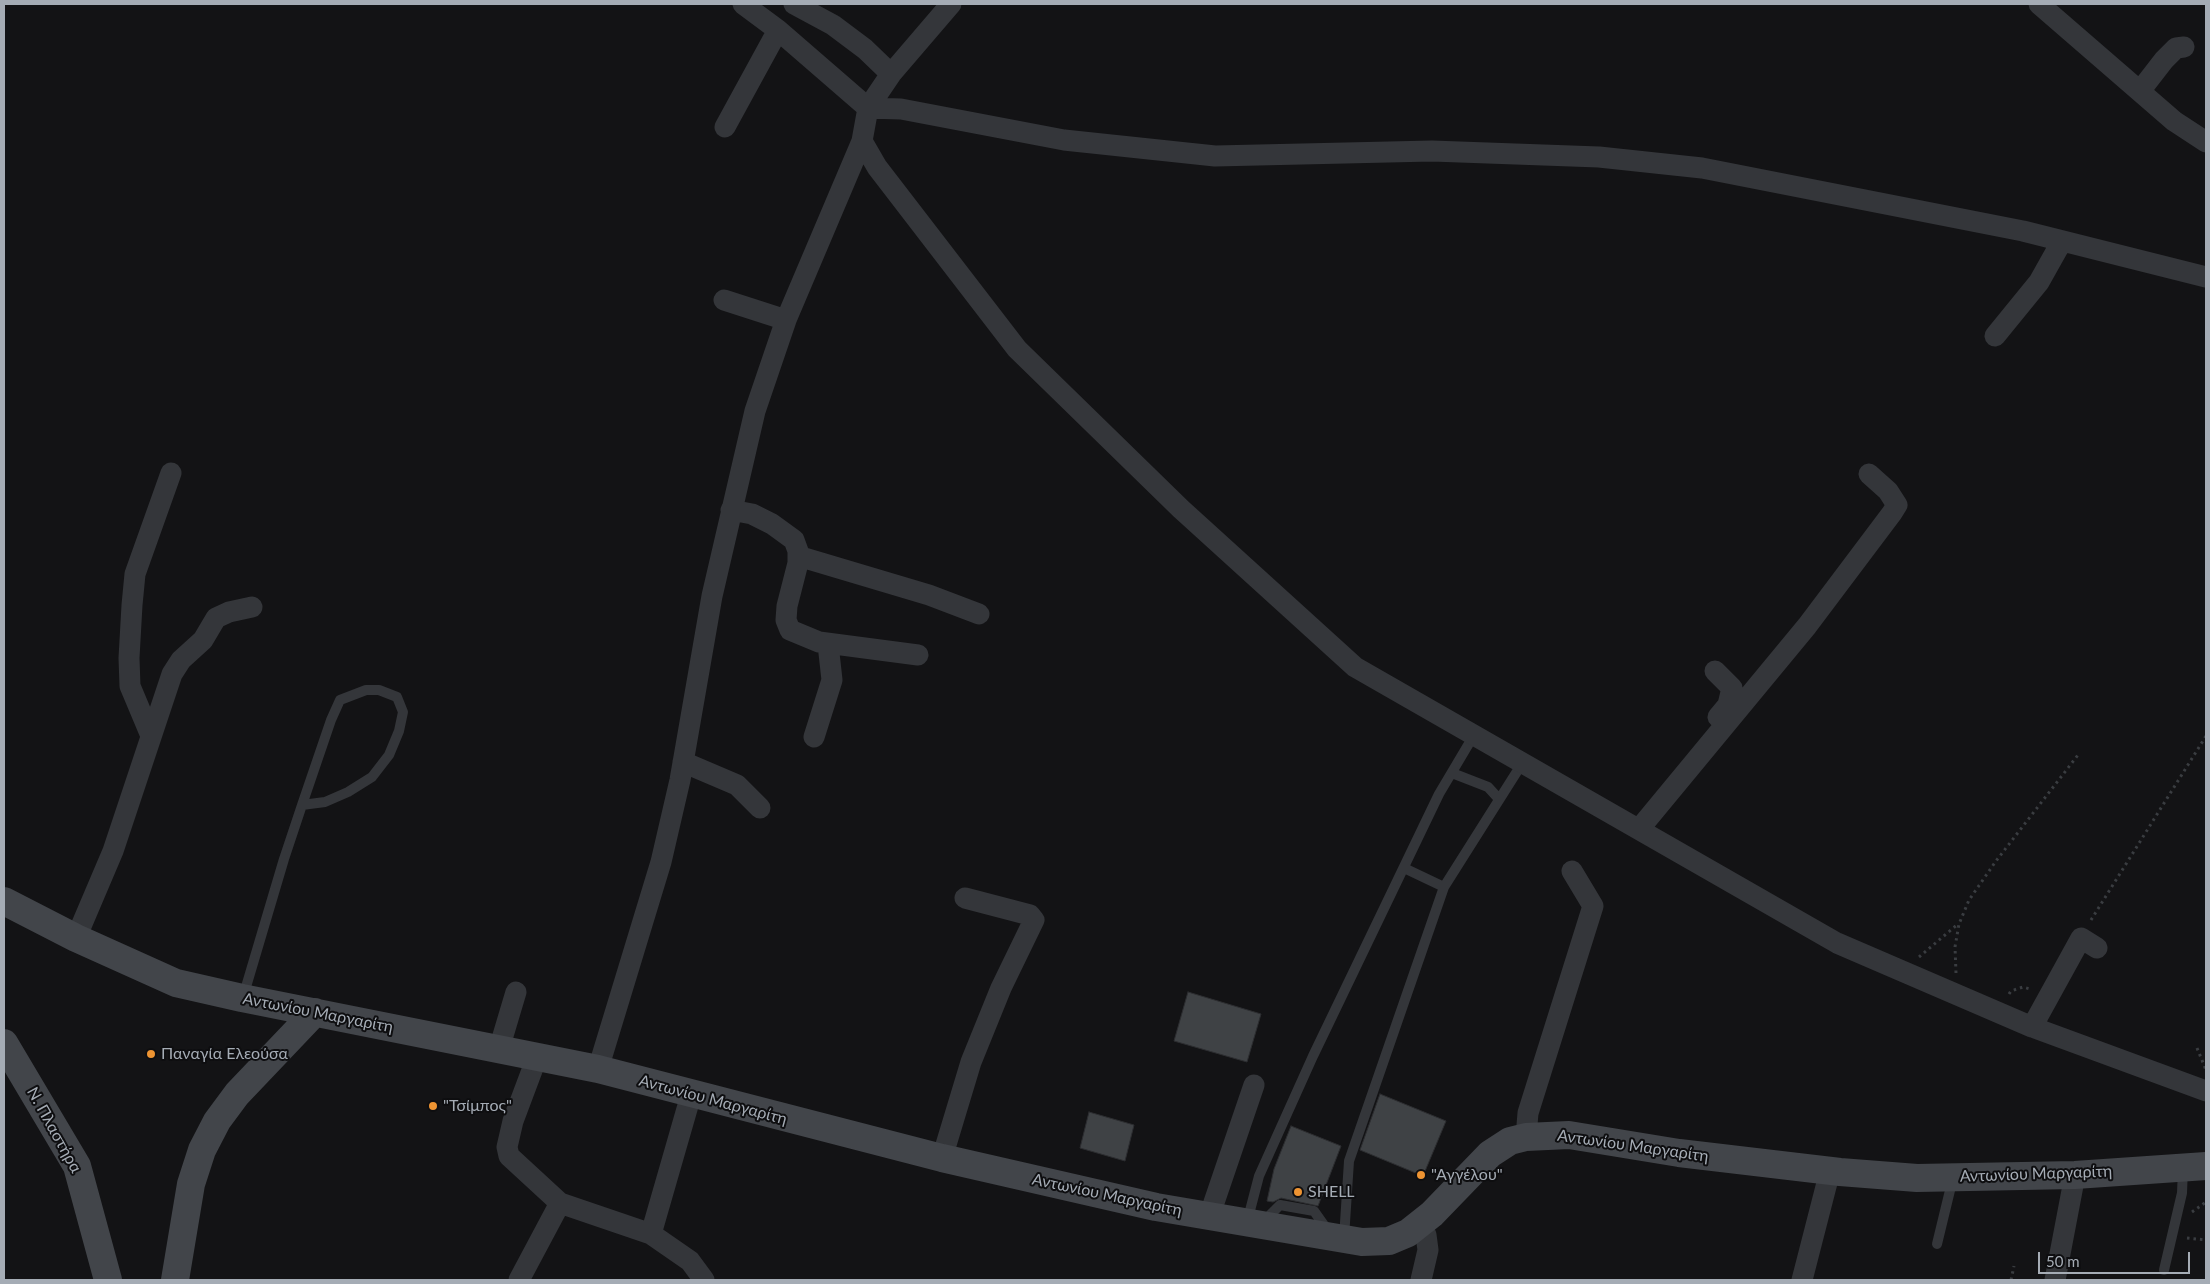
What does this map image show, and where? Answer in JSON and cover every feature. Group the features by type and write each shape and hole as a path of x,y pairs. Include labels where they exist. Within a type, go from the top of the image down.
{"street":[{"path":"743,4 778,30 868,108 901,109 1064,140 1215,156 1432,150 1599,157 1702,168 2023,230 2206,277"},
{"path":"794,4 833,25 865,49 891,74"},
{"path":"598,1069 661,862 683,762 712,596 754,412 786,320 862,141 868,108 891,74 951,4"},
{"path":"2040,4 2174,121 2206,142"},
{"path":"725,127 778,30"},
{"path":"2140,91 2164,60 2176,48 2184,47"},
{"path":"862,141 877,167 1017,348 1181,509 1355,667 1838,943 2032,1027 2206,1091"},
{"path":"1995,336 2039,282 2062,240"},
{"path":"724,300 786,320"},
{"path":"151,736 130,686 129,658 132,605 135,574 171,472"},
{"path":"1635,826 1807,626 1892,513 1897,505 1888,491 1868,474"},
{"path":"732,510 752,514 772,524 794,540 798,556 788,598 786,620 790,630 799,635 828,644 918,655"},
{"path":"798,556 930,595 980,614"},
{"path":"76,938 113,851 172,674 181,660 203,640 216,618 229,612 252,607"},
{"path":"814,737 832,680 828,644"},
{"path":"1635,826 1728,705 1732,688 1715,671"},
{"path":"683,762 737,785 760,808"},
{"path":"1526,1137 1528,1113 1593,906 1572,871"},
{"path":"942,1158 971,1062 1001,988 1034,920 1030,915 965,898"},
{"name":"Αντωνίου Μαργαρίτη","path":"4,901 76,938 176,983 242,998 598,1069 691,1095 942,1158 1156,1208 1209,1217 1258,1219 1335,1233 1371,1243 1390,1241 1408,1233 1420,1224 1490,1154 1510,1141 1526,1137 1569,1136 1679,1153 1830,1171 1918,1178 2075,1175 2195,1166"},
{"path":"2032,1027 2050,995 2089,943"},
{"path":"499,1049 516,992"},
{"path":"175,1280 191,1184 202,1150 217,1121 236,1094 315,1012"},
{"name":"Ν. Πλαστήρα","path":"4,1043 77,1166 108,1280"},
{"path":"537,1057 513,1121 508,1147 509,1156 560,1203 651,1234 690,1261 704,1280"},
{"path":"1209,1217 1254,1085"},
{"path":"651,1234 691,1095"},
{"path":"1802,1280 1830,1171"},
{"path":"2055,1280 2075,1175"},
{"path":"519,1280 560,1203"},
{"path":"1420,1224 1426,1235 1428,1250 1421,1280"}],"lane":[{"path":"242,998 302,805 331,720 340,700 366,690 379,690 397,697 403,712 399,731 389,754 372,777 348,792 325,802 302,805"},
{"path":"1258,1219 1259,1176 1275,1138 1439,794 1474,735"},
{"path":"1335,1233 1349,1161 1444,887 1522,762"},
{"path":"1452,773 1488,787 1499,799"},
{"path":"1404,868 1444,887"},
{"path":"2164,1270 2182,1193 2195,1166"},
{"path":"1938,1244 1953,1177"}],"path":[{"path":"2089,943 2206,736"},
{"path":"1962,997 1956,972 1955,947 1959,924 1969,900 1996,861 2078,755"},
{"path":"1900,970 1944,938 1959,924"},
{"path":"1996,1012 2011,991 2023,987 2050,995"},
{"path":"2197,1048 2206,1070"},
{"path":"2011,1280 2014,1266"}],"building":[{"path":"1188,992 1261,1014 1247,1062 1174,1041"},
{"path":"1380,1094 1446,1121 1423,1176 1360,1150"},
{"path":"1089,1112 1134,1125 1125,1161 1080,1148"},
{"path":"1291,1126 1341,1146 1318,1206 1281,1198 1273,1202 1267,1201 1274,1169"}],"place":[{"name":"Παναγία Ελεούσα","path":"151,1054"},
{"name":"\"Τσίμπος\"","path":"433,1106"},
{"name":"\"Αγγέλου\"","path":"1421,1175"},
{"name":"SHELL","path":"1298,1192"}]}
